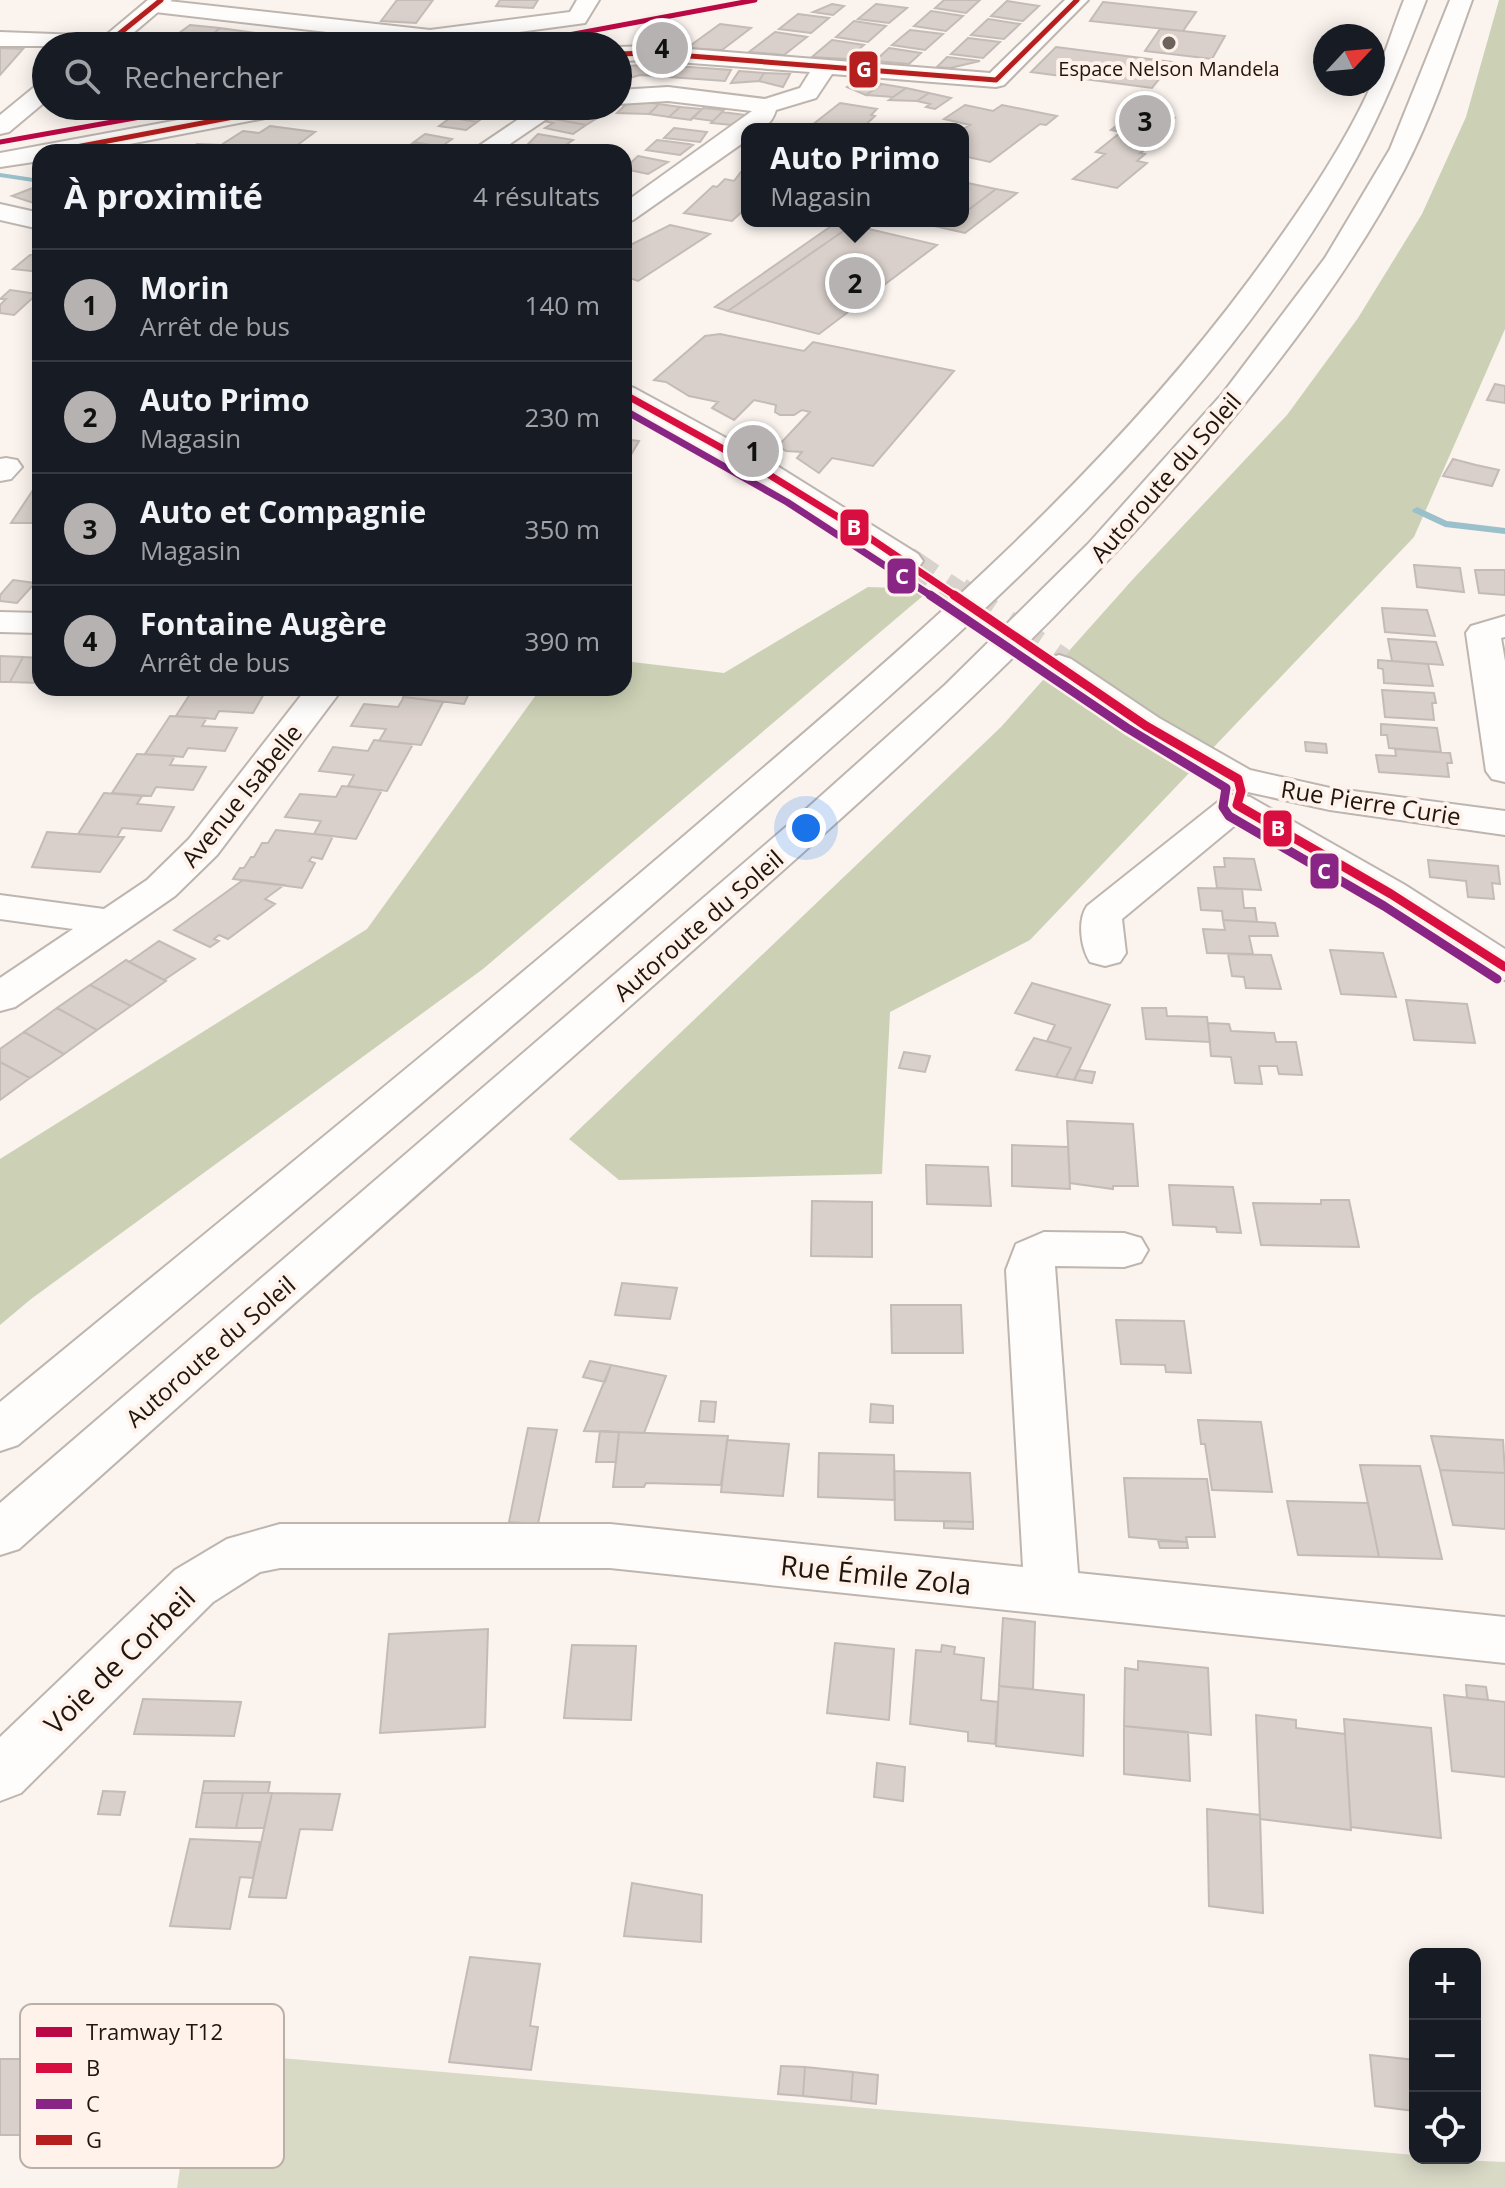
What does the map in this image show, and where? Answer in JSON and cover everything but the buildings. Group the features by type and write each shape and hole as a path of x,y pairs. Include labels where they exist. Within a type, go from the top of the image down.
{"main road":[{"path":"245,17 261,0"},
{"path":"482,32 577,18 588,0"},
{"path":"632,54 996,80 1077,0"},
{"name":"Autoroute du Soleil","path":"0,1431 627,906 914,657 1035,543 1154,419 1238,315 1298,233 1344,159 1383,82 1415,0"},
{"name":"Autoroute du Soleil","path":"0,1534 815,823 976,678 1097,557 1208,430 1283,337 1342,254 1399,155 1424,103 1461,0"},
{"path":"122,32 158,3 245,17 351,18 409,32"},
{"path":"434,32 448,12"},
{"path":"0,39 32,41"},
{"path":"632,96 668,94 766,106 808,93 825,67"},
{"path":"5,118 32,99"},
{"path":"755,123 762,118 766,106"},
{"path":"92,144 218,120"},
{"path":"494,144 530,120"},
{"path":"632,209 741,133"},
{"path":"0,160 32,155"},
{"path":"2,216 32,220"},
{"path":"632,398 763,471 906,561"},
{"path":"0,622 32,623"},
{"path":"1505,626 1483,633 1505,771"},
{"path":"1059,666 1237,792 1505,967"},
{"name":"Avenue Isabelle","path":"0,998 161,888 203,847 319,696"},
{"path":"1105,953 1101,915 1237,792"},
{"name":"Rue Pierre Curie","path":"1237,792 1504,816"},
{"path":"0,907 110,922"},
{"path":"1052,1592 1030,1270 1033,1256 1044,1249 1124,1250"},
{"name":"Rue Émile Zola","path":"246,1554 280,1546 610,1546 1505,1640"},
{"name":"Voie de Corbeil","path":"0,1775 194,1586 246,1554"}],"green space":[{"path":"1499,0 1505,0 1505,329 1414,537 1030,940 890,1012 882,1174 619,1180 569,1139 1001,727 1134,578 1287,415 1358,318 1422,214 1466,117"},
{"path":"868,587 931,589 483,969 31,1299 0,1325 0,1159 367,929 535,696 632,696 632,662 724,673"},
{"path":"284,2058 1409,2154 1409,2164 1505,2162 1505,2188 177,2188 180,2168 284,2168"}],"waterway":[{"path":"0,175 32,180"},
{"path":"1417,510 1445,524 1505,531"}],"tunnel":[{"path":"906,561 959,597"},
{"path":"956,595 1059,666"}],"tram line":[{"name":"T12","path":"585,32 755,0"},
{"name":"T12","path":"0,142 123,120"}],"transit line":[{"name":"G","path":"121,32 161,0"},
{"name":"G","path":"632,54 996,80 1077,0"},
{"name":"G","path":"92,144 218,120"},
{"name":"B","path":"632,398 763,471 846,522 1146,726 1238,779 1241,791 1237,805 1391,894 1505,967"},
{"name":"C","path":"632,414 840,535 1079,696 1226,788 1223,807 1229,816 1384,906 1497,979"}],"place":[{"name":"Espace Nelson Mandela","path":"1169,43"},
{"name":"Fontaine Augère","path":"662,48"},
{"name":"Auto et Compagnie","path":"1145,121"},
{"name":"Auto Primo","path":"855,283"},
{"name":"Morin","path":"753,451"}]}
